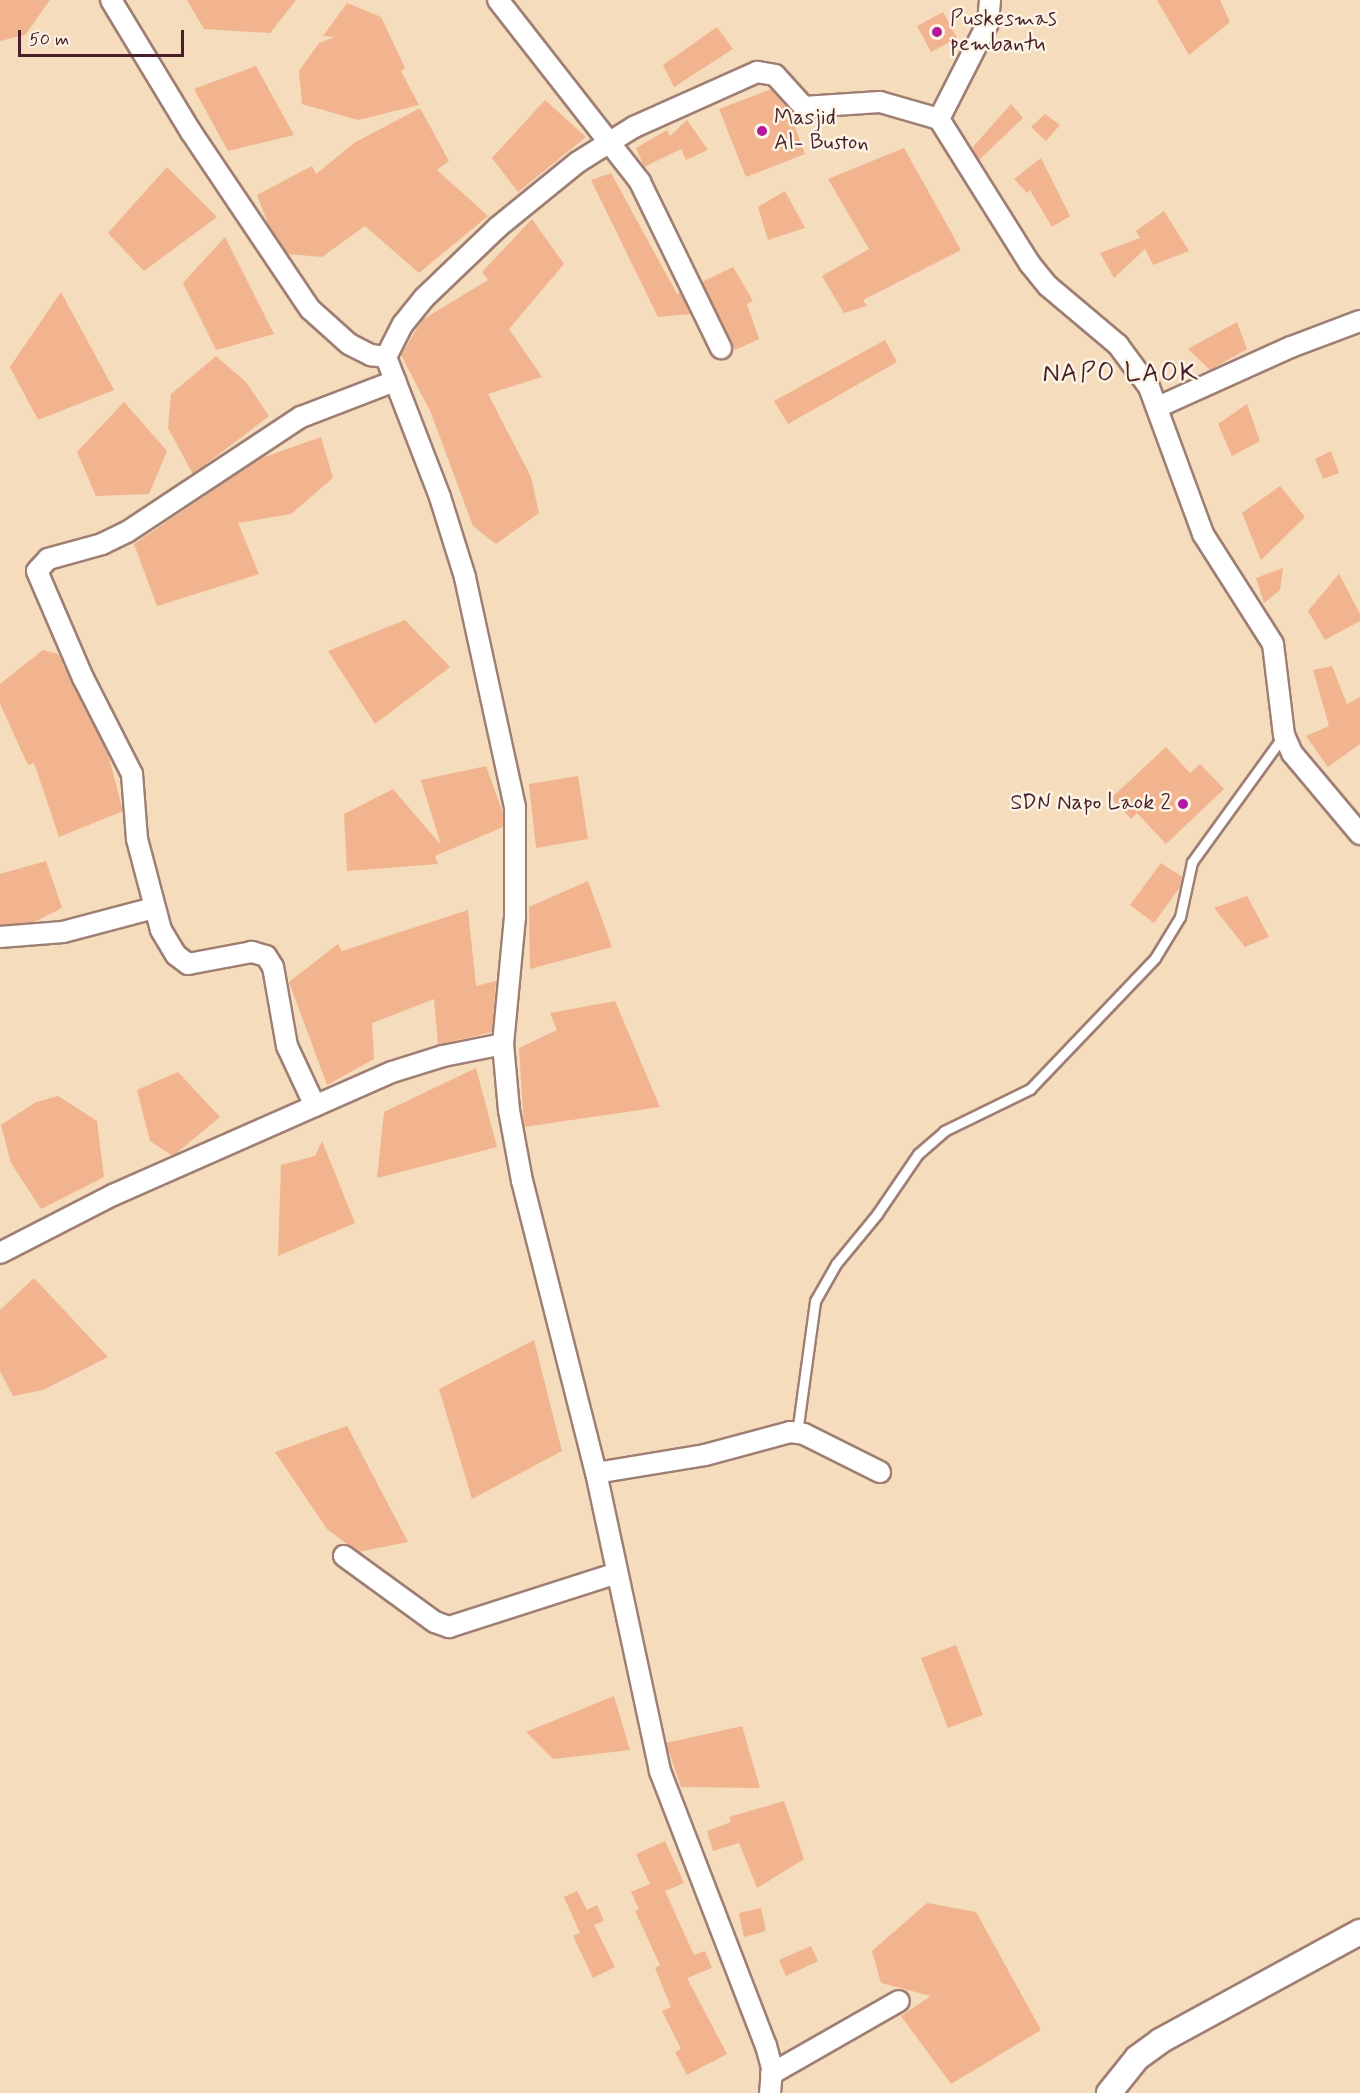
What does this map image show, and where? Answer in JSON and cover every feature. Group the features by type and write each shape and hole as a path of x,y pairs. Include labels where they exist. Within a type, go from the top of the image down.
{"street":[{"path":"111,0 190,132 310,309 349,344 371,355 386,357"},
{"path":"498,0 610,140 640,182 722,348"},
{"path":"939,119 988,23 990,0"},
{"path":"899,2001 771,2083 766,2046 660,1771 596,1473 522,1181 509,1110 503,1044 515,916 515,807 465,577 386,357 403,324 423,298 498,226 610,140 765,70 775,75 804,107 880,102 939,119 1024,256 1048,286 1118,345 1149,387 1203,534 1272,644 1284,735 1293,753 1360,834"},
{"path":"1158,407 1291,347 1360,321"},
{"path":"315,1106 287,1046 273,967 266,956 252,952 188,964 172,949 154,908 137,839 132,774 83,678 37,571 39,565 127,532 302,417 395,381"},
{"path":"0,937 63,932 154,908"},
{"path":"0,1253 113,1196 402,1069 443,1056 503,1044"},
{"path":"596,1473 654,1465 797,1433 880,1472"},
{"path":"344,1556 435,1622 449,1627 616,1573"},
{"path":"1109,2093 1145,2051 1360,1932"}],"lane":[{"path":"797,1433 815,1301 836,1264 877,1214 918,1154 944,1131 1030,1089 1155,958 1180,917 1192,862 1284,735"}],"building":[{"path":"0,0 50,0 25,35 0,41"},
{"path":"187,0 296,0 270,33 204,29"},
{"path":"1157,0 1220,0 1230,22 1189,55"},
{"path":"347,3 381,17 405,68 401,71 419,105 358,120 302,104 299,71 319,43 335,37 323,36"},
{"name":"Puskesmas pembantu","path":"943,12 957,38 931,52 917,26"},
{"path":"717,27 733,49 674,87 663,65"},
{"path":"256,66 294,135 228,151 194,89"},
{"name":"Masjid Al- Buston","path":"771,89 786,104 805,154 746,177 719,109"},
{"path":"545,100 586,137 518,192 492,158"},
{"path":"1011,104 1023,118 979,160 972,148"},
{"path":"420,108 449,161 437,170 488,216 419,273 365,226 322,257 287,254 269,226 257,195 312,166 316,174 354,143"},
{"path":"1045,114 1060,125 1046,141 1031,127"},
{"path":"687,120 708,150 686,160 681,149 644,167 636,148 667,130 670,136"},
{"path":"904,148 961,250 863,300 867,306 844,313 822,276 869,249 828,179"},
{"path":"1041,158 1070,216 1052,227 1030,190 1027,193 1014,179"},
{"path":"167,167 217,217 144,271 108,233"},
{"path":"611,173 677,294 680,292 691,314 658,317 591,180"},
{"path":"785,191 805,228 768,240 758,207"},
{"path":"1164,211 1189,251 1153,265 1145,249 1114,278 1100,253 1140,238 1136,231"},
{"path":"532,219 564,264 509,329 542,377 488,394 531,477 539,513 496,544 473,526 431,413 401,355 422,320 488,280 482,272"},
{"path":"225,237 274,334 216,350 183,283"},
{"path":"733,267 753,301 747,304 759,339 735,350 702,282"},
{"path":"61,292 114,390 38,420 10,367"},
{"path":"1237,322 1247,349 1210,370 1188,349"},
{"path":"885,340 897,362 788,424 774,401"},
{"path":"216,356 246,382 269,416 193,474 168,428 171,394"},
{"path":"124,402 167,451 149,494 96,496 77,452"},
{"path":"1247,404 1260,441 1232,456 1218,424"},
{"path":"321,437 333,478 291,514 238,523 259,574 157,606 134,544 259,459"},
{"path":"1331,451 1339,473 1323,479 1315,459"},
{"path":"1280,486 1305,517 1261,560 1242,513"},
{"path":"1283,568 1280,590 1264,603 1256,578"},
{"path":"1339,574 1360,614 1360,621 1325,640 1308,611"},
{"path":"405,620 450,667 375,724 328,651"},
{"path":"43,650 58,654 108,754 123,811 59,837 34,763 28,765 0,704 0,684"},
{"path":"1332,666 1347,704 1360,697 1360,744 1328,767 1306,736 1329,726 1313,670"},
{"path":"1166,747 1190,773 1200,764 1224,789 1166,844 1137,813 1131,819 1111,798"},
{"path":"486,766 503,813 503,827 435,856 438,864 347,871 344,814 393,789 441,845 421,780"},
{"path":"578,776 588,839 536,848 529,784"},
{"path":"46,861 62,908 34,922 0,925 0,874"},
{"path":"1161,863 1182,877 1180,887 1154,923 1130,905"},
{"path":"588,881 612,947 530,969 529,907"},
{"path":"1247,896 1269,937 1245,947 1214,908"},
{"path":"468,910 476,986 496,981 492,1032 438,1045 434,999 372,1023 374,1059 327,1085 289,982 338,944 342,951"},
{"path":"615,1001 660,1107 524,1127 519,1048 557,1030 550,1013"},
{"path":"476,1068 497,1147 377,1178 384,1112"},
{"path":"178,1072 220,1117 173,1156 150,1141 137,1090"},
{"path":"58,1096 97,1121 104,1177 41,1209 11,1163 1,1125 36,1102"},
{"path":"322,1141 355,1223 278,1256 281,1165 315,1156"},
{"path":"34,1278 108,1357 43,1390 13,1396 0,1371 0,1310"},
{"path":"534,1340 562,1451 472,1499 439,1389"},
{"path":"347,1426 408,1542 358,1552 327,1529 275,1452"},
{"path":"956,1645 983,1715 948,1728 921,1658"},
{"path":"614,1696 630,1750 553,1759 526,1732"},
{"path":"742,1726 760,1788 681,1787 666,1743"},
{"path":"784,1801 804,1859 757,1888 739,1843 713,1851 707,1831 731,1822 729,1817"},
{"path":"665,1841 684,1883 665,1891 694,1955 705,1951 712,1968 687,1978 727,2054 687,2075 675,2052 681,2049 662,2011 671,2007 655,1968 660,1965 635,1911 639,1909 631,1892 650,1884 636,1854"},
{"path":"577,1891 587,1910 597,1905 604,1921 594,1925 615,1967 593,1978 573,1936 580,1933 564,1897"},
{"path":"927,1903 976,1912 1041,2030 951,2084 901,2016 931,1996 881,1983 872,1951"},
{"path":"761,1908 766,1931 744,1937 739,1913"},
{"path":"811,1946 818,1961 786,1976 779,1960"}],"place":[{"name":"Puskesmas pembantu","path":"937,32"},
{"name":"Masjid Al- Buston","path":"762,131"},
{"name":"SDN Napo Laok 2","path":"1183,804"}],"district":[{"name":"NAPO LAOK","path":"1121,375"}]}
